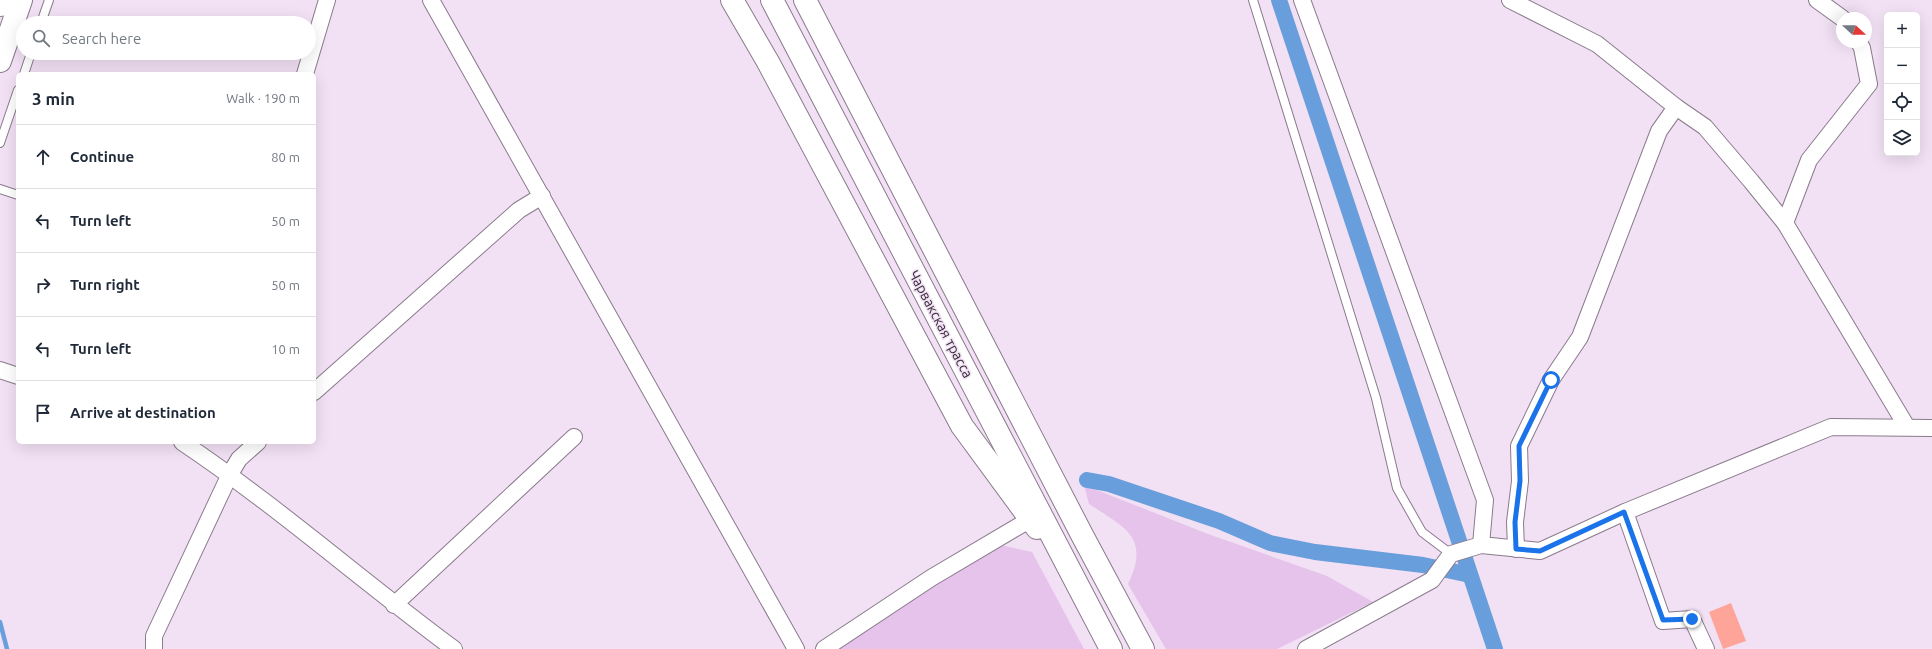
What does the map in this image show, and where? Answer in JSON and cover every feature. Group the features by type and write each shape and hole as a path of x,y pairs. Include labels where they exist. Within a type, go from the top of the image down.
{"main road":[{"path":"0,5 2,0"},
{"path":"0,59 21,0"},
{"path":"732,0 768,62 962,426 1029,520 1066,562"},
{"name":"Чарвакская трасса","path":"772,0 1111,649"},
{"name":"Чарвакская трасса","path":"805,0 1081,533 1143,649"}],"street":[{"path":"316,37 327,0"},
{"path":"431,0 796,649"},
{"path":"1302,0 1485,500 1481,545"},
{"path":"1510,0 1597,44 1676,107 1705,127 1751,181 1784,223 1907,427"},
{"path":"1817,0 1836,14"},
{"path":"1784,223 1810,160 1870,84 1862,48"},
{"path":"306,72 309,60"},
{"path":"1516,549 1515,522 1520,481 1519,446 1551,380 1580,337 1659,131 1676,107"},
{"path":"316,390 519,210 542,196"},
{"path":"0,370 16,375"},
{"path":"1306,649 1432,580 1451,554 1481,545 1540,551 1624,512 1831,427 1932,428"},
{"path":"394,605 574,437"},
{"path":"185,444 230,474 394,605 454,649"},
{"path":"154,649 154,636 230,474 239,459 256,444"},
{"path":"1624,512 1663,620 1692,619 1706,649"},
{"path":"824,649 931,578 1029,520"}],"lane":[{"path":"43,16 49,0"},
{"path":"1253,0 1376,398 1397,488 1422,532 1451,554"},
{"path":"25,72 29,60"},
{"path":"0,143 16,96"},
{"path":"0,189 16,194"}],"shaded area":[{"path":"1084,485 1208,534 1327,576 1373,602 1277,649 1166,649 1128,584 1137,555 1135,544 1123,527 1089,504"},
{"path":"1000,545 1032,552 1084,649 839,649 918,592"}],"building":[{"path":"1731,603 1746,641 1723,649 1709,612"}],"waterway":[{"path":"1279,0 1495,649"},
{"path":"1087,480 1109,484 1219,521 1270,543 1315,552 1423,565 1470,575"},
{"path":"0,622 7,649"}],"route":[{"path":"1551,380 1519,446 1520,481 1515,522 1516,549 1540,551 1624,512 1663,620 1692,619"}]}
